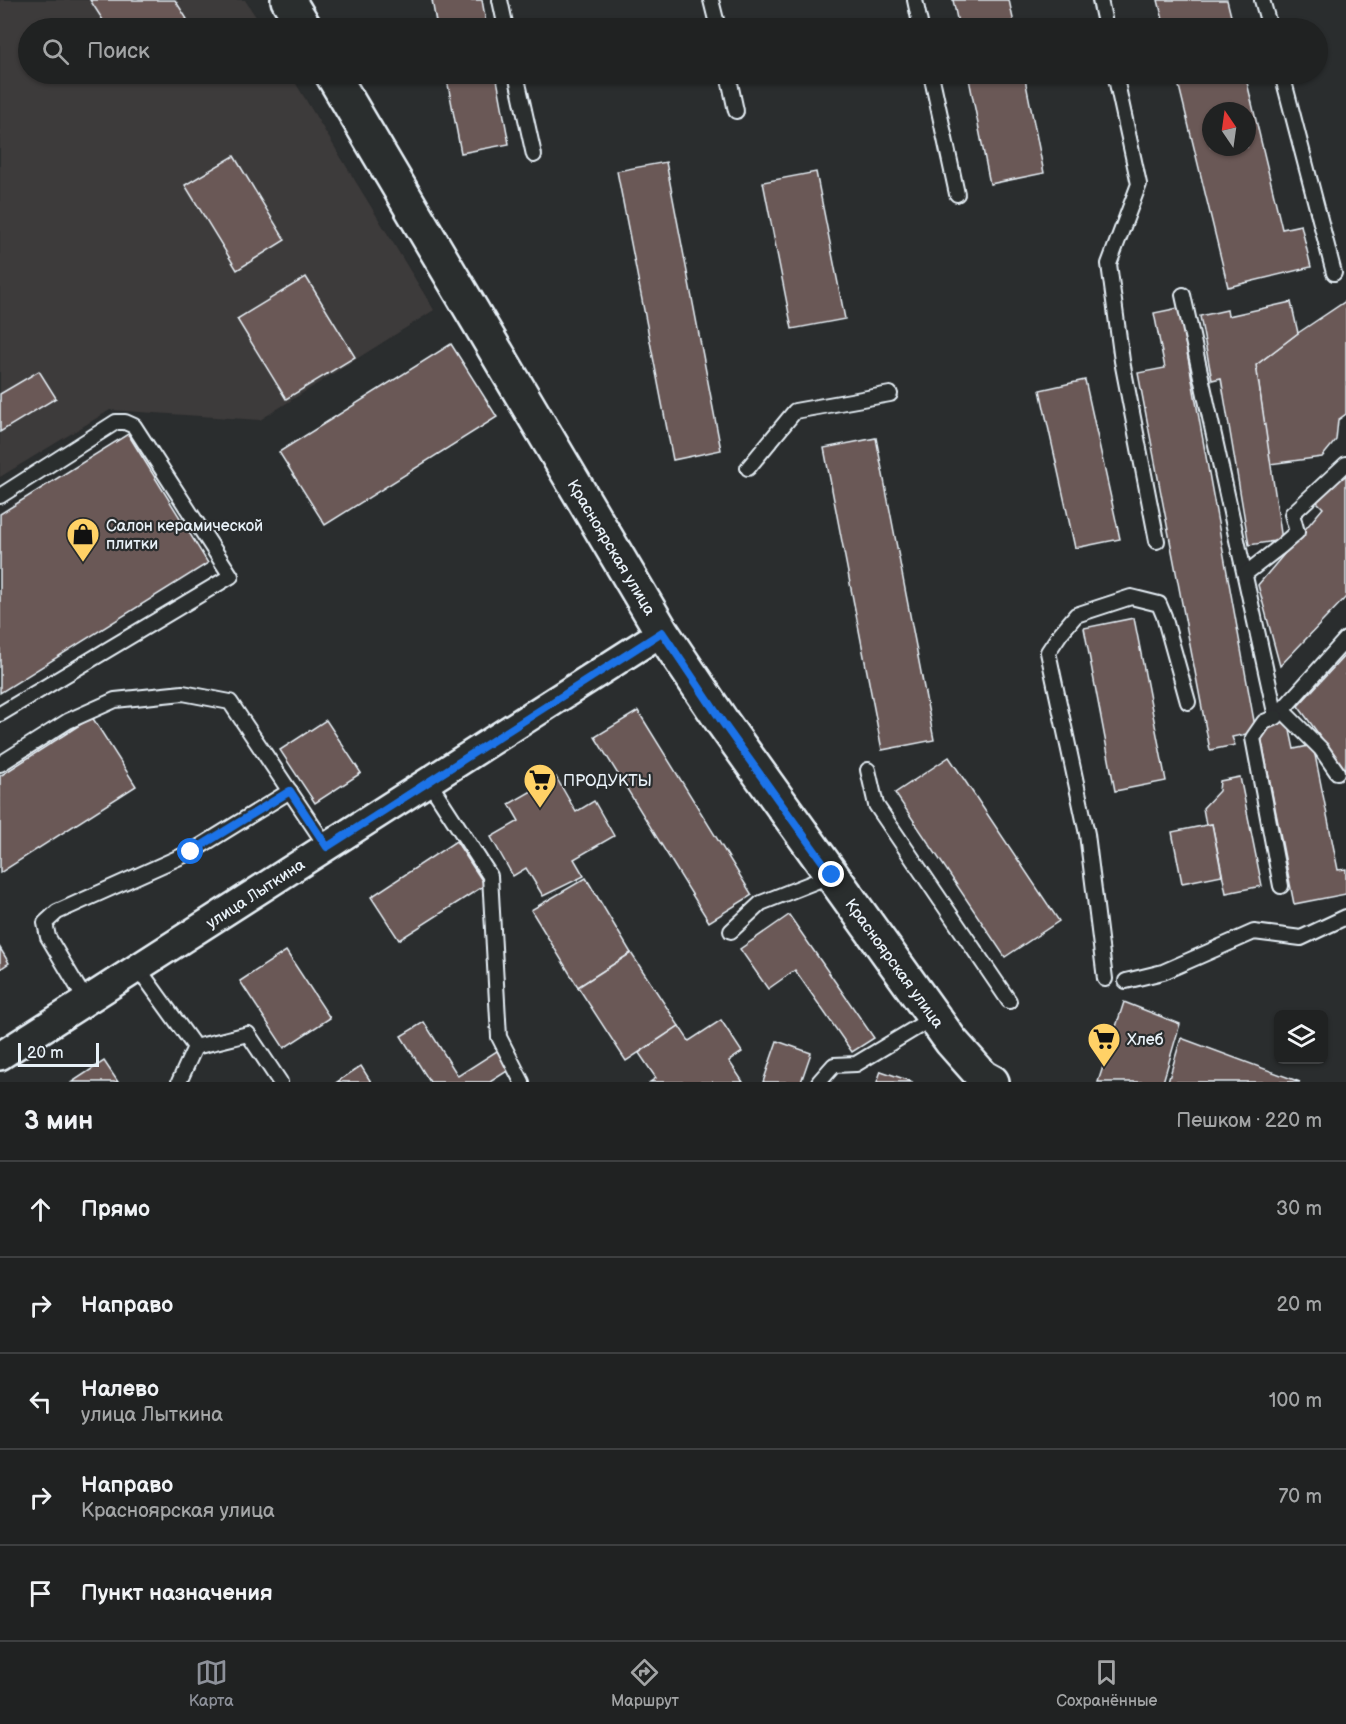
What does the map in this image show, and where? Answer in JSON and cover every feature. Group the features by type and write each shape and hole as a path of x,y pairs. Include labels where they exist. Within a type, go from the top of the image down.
{"street":[{"path":"288,0 299,18"},
{"name":"Красноярская улица","path":"338,84 662,632 723,723 951,1041 986,1080"},
{"name":"улица Лыткина","path":"0,1056 662,632"}],"lane":[{"path":"500,0 504,18"},
{"path":"711,0 716,18"},
{"path":"915,0 919,18"},
{"path":"1100,0 1104,18"},
{"path":"1262,0 1267,18"},
{"path":"518,84 534,155"},
{"path":"730,84 736,111"},
{"path":"933,84 957,194"},
{"path":"1117,84 1139,184 1109,264 1122,361 1157,541"},
{"path":"1284,84 1334,273"},
{"path":"1183,295 1245,574 1279,713"},
{"path":"748,468 795,411 890,394"},
{"path":"0,496 116,422 125,422 134,426 231,576 0,714"},
{"path":"1245,574 1297,532 1292,514 1346,464"},
{"path":"1105,979 1087,834 1048,652 1076,615 1131,597 1159,604 1188,702"},
{"path":"1281,886 1253,738 1264,722 1279,713 1346,639"},
{"path":"0,764 68,720 115,700 183,693 230,702 327,847"},
{"path":"1279,713 1294,720 1321,749 1337,772"},
{"path":"868,770 876,805 1009,1001"},
{"path":"429,782 490,876 499,1037 522,1082"},
{"path":"86,1001 48,937 45,922 57,912 191,852 290,791"},
{"path":"731,931 761,903 832,875"},
{"path":"1126,981 1163,972 1254,932 1301,938 1346,917"},
{"path":"138,968 195,1047"},
{"path":"819,1082 834,1065 856,1064 934,1017"},
{"path":"195,1047 248,1034 280,1082"},
{"path":"179,1082 195,1047"}],"shaded area":[{"path":"0,0 245,0 257,18 18,18 18,84 296,84 434,310 260,420 110,410 0,477"}],"building":[{"path":"90,0 175,0 186,18 102,18"},
{"path":"432,0 482,0 485,18 435,18"},
{"path":"953,0 1009,0 1013,18 957,18"},
{"path":"1158,0 1227,0 1232,18 1162,18"},
{"path":"448,84 498,84 509,144 461,153"},
{"path":"970,84 1026,84 1044,173 990,184"},
{"path":"1178,84 1247,84 1252,102 1202,102 1202,156 1256,156 1256,120 1282,229 1301,225 1311,267 1228,287"},
{"path":"234,156 285,240 237,270 185,185"},
{"path":"666,162 721,450 673,460 617,171"},
{"path":"816,172 845,319 792,329 763,182"},
{"path":"306,277 355,357 286,399 237,319"},
{"path":"1346,301 1346,414 1338,420 1336,440 1322,457 1270,464 1256,365"},
{"path":"1291,302 1298,333 1256,365 1282,540 1249,545 1221,378 1212,380 1200,316 1227,310 1228,316"},
{"path":"1179,308 1256,732 1232,737 1235,745 1210,750 1138,373 1165,368 1154,313"},
{"path":"451,344 497,417 325,525 279,452"},
{"path":"39,371 56,398 0,432 0,394"},
{"path":"1085,380 1120,539 1075,548 1040,390"},
{"path":"128,434 208,563 0,693 0,514"},
{"path":"876,438 934,740 882,750 824,448"},
{"path":"1346,471 1346,597 1280,666 1258,585 1323,508 1315,500"},
{"path":"1134,618 1166,781 1115,791 1084,628"},
{"path":"1346,654 1346,761 1345,770 1298,706"},
{"path":"638,711 752,895 709,922 595,737"},
{"path":"92,717 136,786 0,873 0,776"},
{"path":"326,720 361,773 315,803 280,750"},
{"path":"1288,721 1294,749 1313,745 1338,870 1346,869 1346,894 1294,904 1261,737 1264,725"},
{"path":"949,757 1059,921 1005,957 895,793"},
{"path":"556,777 576,812 594,801 614,836 574,859 584,876 543,896 526,868 513,876 491,837 519,821 509,804"},
{"path":"1240,777 1262,886 1226,893 1212,824 1206,825 1203,808 1219,791 1220,781"},
{"path":"1212,824 1222,875 1182,883 1172,832"},
{"path":"456,841 485,885 399,940 371,897"},
{"path":"586,878 631,953 578,987 531,910"},
{"path":"789,915 874,1038 852,1052 795,970 768,989 740,949"},
{"path":"0,948 9,963 0,969"},
{"path":"286,951 330,1018 284,1048 240,981"},
{"path":"631,953 679,1026 626,1061 578,987"},
{"path":"1124,1002 1180,1024 1163,1082 1098,1082"},
{"path":"721,1020 742,1052 729,1061 743,1082 650,1082 656,1078 639,1053 679,1026 689,1041"},
{"path":"424,1022 458,1076 500,1049 512,1068 490,1082 430,1082 401,1036"},
{"path":"1181,1038 1300,1082 1168,1082"},
{"path":"777,1041 811,1053 801,1082 763,1082"},
{"path":"104,1061 118,1082 72,1082"},
{"path":"361,1066 371,1082 337,1082"},
{"path":"881,1071 913,1082 877,1082"}],"place":[{"name":"Салон керамической плитки","path":"83,563"},
{"name":"ПРОДУКТЫ","path":"540,809"},
{"name":"Хлеб","path":"1104,1068"}],"route":[{"path":"191,852 290,791 327,847 662,632 723,723 832,875"}]}
